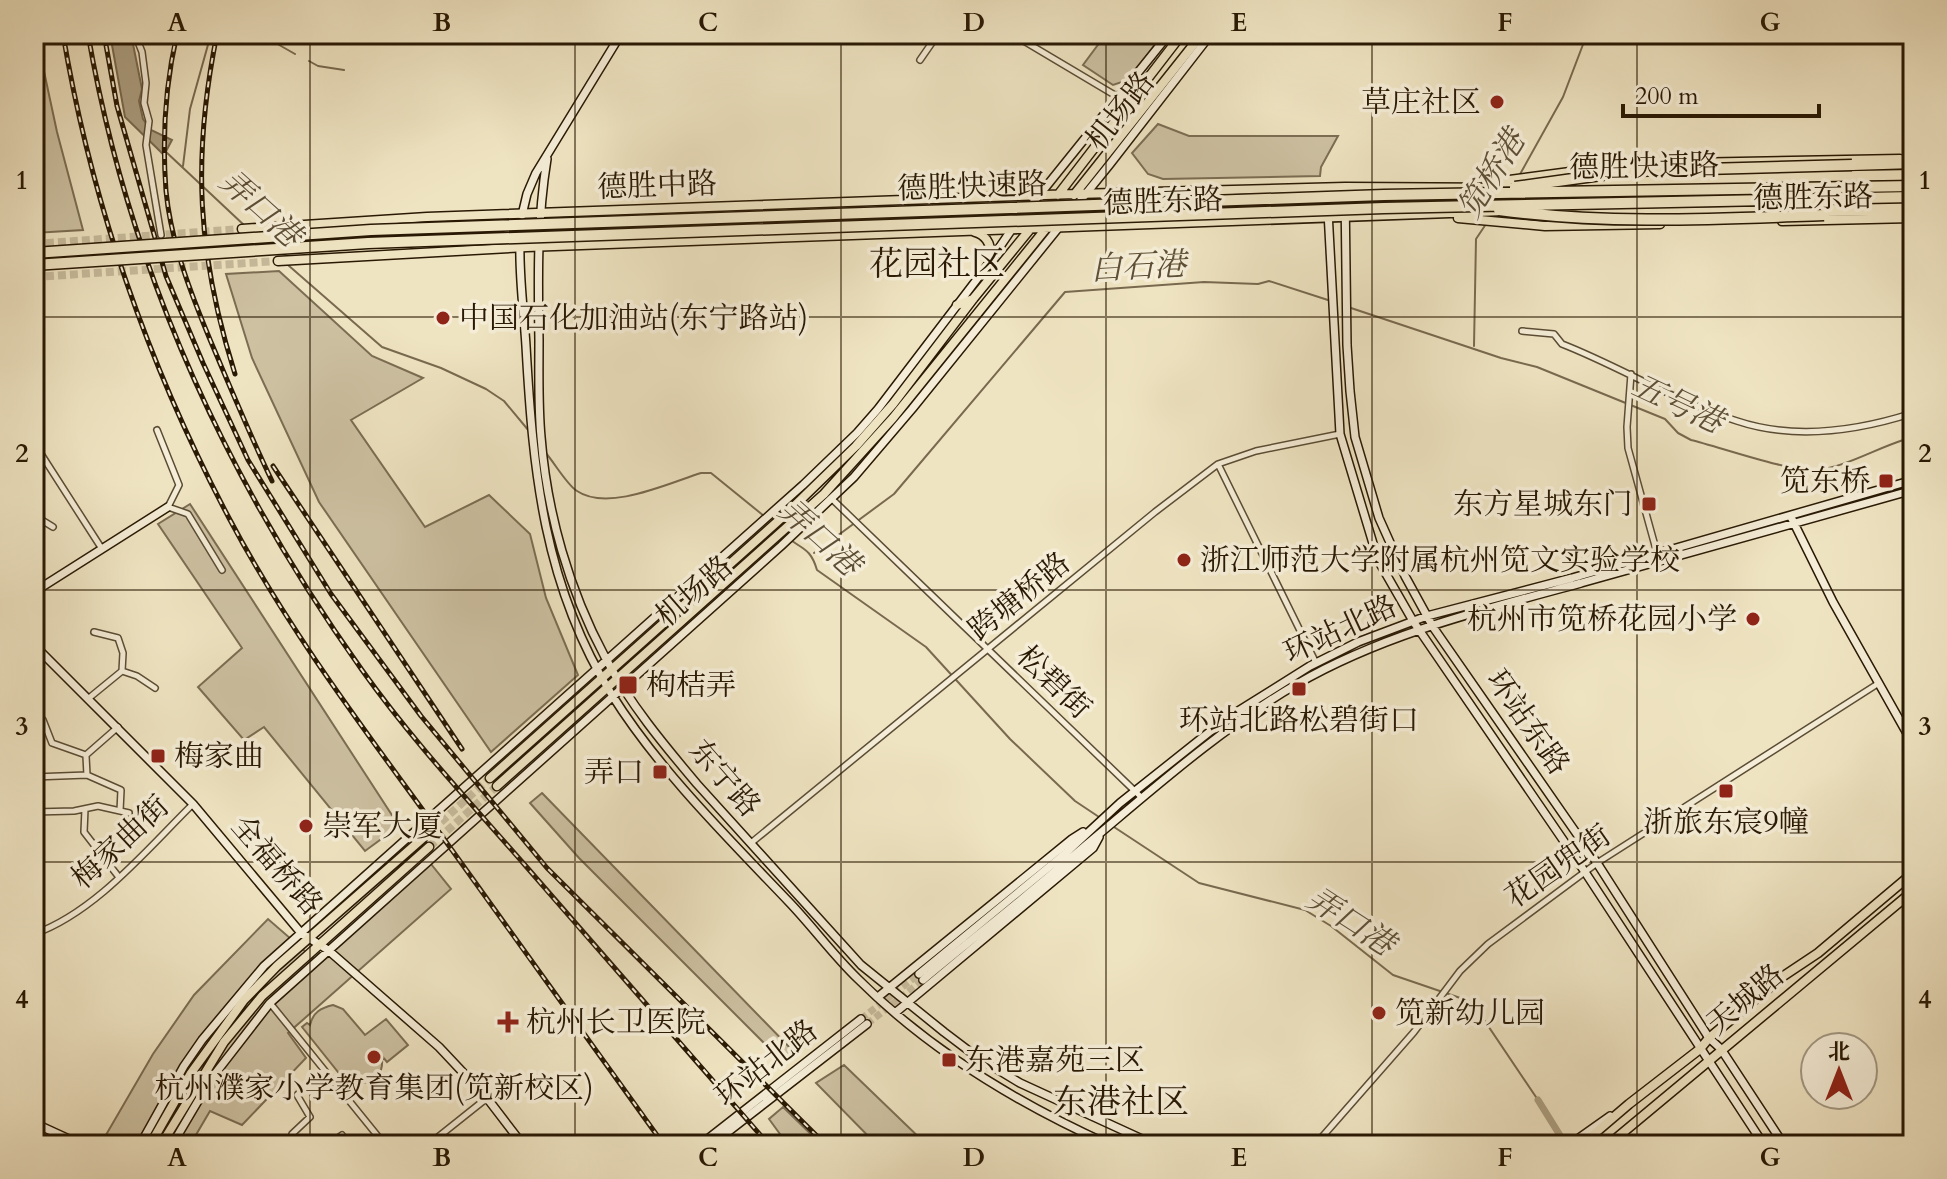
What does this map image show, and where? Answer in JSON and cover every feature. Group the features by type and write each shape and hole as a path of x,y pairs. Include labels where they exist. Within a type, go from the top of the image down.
{"highway":[{"path":"1469,193 1630,171 1913,161"},
{"path":"1576,188 1641,180 1913,177"},
{"name":"德胜快速路","path":"34,253 371,230 1469,193 1913,186"},
{"name":"德胜快速路","path":"34,265 368,243 1471,213 1913,197"},
{"path":"1576,209 1641,213 1913,215"},
{"path":"1471,213 1678,220 1913,215"}],"main road":[{"name":"东宁路","path":"621,34 547,155 527,194 522,214 520,248 534,467 542,514 558,572 585,643 610,691 666,769 858,980 938,1046 991,1082 1072,1128 1110,1145"},
{"name":"机场路","path":"172,1145 211,1079 270,1003 771,540 791,516 805,489 871,417 1012,229 1169,34"},
{"name":"机场路","path":"490,778 701,590 780,505 847,455 893,404 1182,34"},
{"name":"机场路","path":"620,682 781,546 854,477 1045,229 1202,34"},
{"name":"机场路","path":"150,1145 191,1073 244,1000 305,935 694,582 760,529 791,516 824,494 949,356 1086,193 1211,34"},
{"name":"东宁路","path":"547,155 537,248 540,408 547,478 568,570 612,669 673,755 861,965 977,1057 1020,1083 1155,1145"},
{"name":"德胜东路","path":"1496,185 1630,164 1913,161"},
{"name":"德胜东路","path":"1075,194 1410,186 1576,188 1913,177"},
{"name":"环站东路","path":"1327,187 1340,434 1378,560 1413,621 1585,872 1764,1145"},
{"name":"环站东路","path":"1345,187 1346,337 1355,437 1385,532 1433,627 1597,863 1709,1038 1721,1049 1784,1145"},
{"name":"德胜中路","path":"242,229 539,213 1075,194"},
{"name":"德胜东路","path":"1045,229 1576,209 1913,203"},
{"name":"德胜东路","path":"1471,213 1501,222 1588,226 1913,215"},
{"name":"德胜中路","path":"278,261 520,248 1045,229"},
{"path":"970,231 986,238 992,252 990,261"},
{"path":"957,305 973,299"},
{"name":"环站北路","path":"1913,480 1790,514 1658,557 1420,631 1351,657 1297,684 1138,794 1120,803 921,977 1102,832 1129,809 1138,794 1227,718 1316,663 1358,642 1427,616 1572,578 1658,557 1794,524 1913,490"},
{"path":"34,592 168,507"},
{"path":"1790,514 1833,602 1913,744"},
{"path":"694,582 701,590"},
{"name":"全福桥路","path":"34,645 193,804 305,935 328,950 439,1047 487,1098 523,1145"},
{"name":"机场路","path":"497,786 610,691"},
{"path":"878,997 1072,839 1092,827"},
{"path":"895,1013 1093,848 1102,832"},
{"name":"机场路","path":"140,1145 202,1040 264,966 423,838"},
{"path":"161,1145 205,1070 262,996 429,847"},
{"name":"天城路","path":"1569,1145 1581,1142 1700,1049 1782,977 1818,953 1913,873"},
{"name":"天城路","path":"1608,1145 1913,891"},
{"name":"环站北路","path":"700,1145 864,1022 711,1145"},
{"path":"34,1123 82,1145"},
{"path":"34,1138 49,1145"}],"street":[{"path":"135,34 142,52 146,83 144,103 149,121 146,145 161,235"},
{"path":"920,60 938,34"},
{"path":"1012,34 1118,98"},
{"path":"1522,331 1554,334 1562,344 1703,409 1740,422 1769,428 1847,430 1913,413"},
{"path":"1631,374 1628,448 1658,557"},
{"path":"157,430 179,485 168,507 188,514 222,570"},
{"name":"跨塘桥路","path":"751,843 1218,464 1256,451 1340,434"},
{"path":"34,443 102,549"},
{"path":"1218,464 1316,663"},
{"name":"松碧街","path":"832,499 1138,794"},
{"path":"34,520 40,519 53,527"},
{"path":"89,698 122,671 123,653 118,638 94,632"},
{"path":"122,671 137,676 155,688"},
{"name":"花园兜街","path":"1315,1145 1460,971 1488,944 1597,863 1879,683"},
{"path":"34,718 43,720 52,743 86,755"},
{"path":"86,755 118,727"},
{"path":"86,755 87,775"},
{"path":"34,777 87,775 121,790 120,811"},
{"name":"梅家曲街","path":"34,934 66,919 118,876 193,804"},
{"path":"34,812 98,806 129,813"},
{"path":"85,809 84,832 118,876"},
{"path":"270,1003 385,1145"},
{"path":"288,1145 292,1134 310,1117 297,1095 324,1070"},
{"path":"428,1145 487,1098"},
{"path":"328,1145 342,1135"}],"shaded area":[{"path":"36,34 57,132 83,230 34,233"},
{"path":"110,34 131,34 142,89 139,101 143,119 151,130 172,140 164,155 125,117"},
{"path":"1106,34 1163,34 1128,80 1113,85 1083,65"},
{"path":"1158,124 1189,136 1338,136 1321,167 1320,176 1163,179 1148,174 1132,153"},
{"path":"279,271 372,356 423,378 351,420 425,527 489,495 530,534 546,598 578,675 491,752 319,502 252,358 226,274"},
{"path":"190,504 399,826 365,851 264,727 244,740 198,687 242,648 158,524"},
{"path":"542,793 797,1055 784,1063 579,858 530,803"},
{"path":"431,864 451,889 288,1033 306,1058 242,1125 210,1111 190,1145 113,1145 103,1140 153,1054 194,995 268,919 314,959"},
{"path":"333,1005 343,1009 365,1035 386,1019 408,1045 387,1062 382,1056 382,1067 376,1079 355,1083 359,1090 354,1092 302,1027 307,1023 310,1025 318,1011"},
{"path":"844,1065 927,1145 877,1145 816,1083"},
{"path":"783,1107 822,1145 788,1145 769,1119"}],"waterway":[{"path":"183,166 190,109 211,34"},
{"path":"260,34 295,54"},
{"name":"笕桥港","path":"1519,176 1563,97 1587,34"},
{"path":"309,61 318,66 344,70"},
{"name":"弄口港","path":"165,151 245,226"},
{"name":"笕桥港","path":"1474,346 1476,239 1486,224"},
{"name":"弄口港","path":"288,265 382,347 441,368 486,389 504,401 529,431"},
{"name":"白石港","path":"814,553 894,494 1065,292 1204,282 1258,284 1269,281 1331,301"},
{"name":"五号港","path":"1348,307 1537,367 1665,419 1678,433 1691,440 1774,464 1807,470 1830,468 1913,437"},
{"name":"弄口港","path":"545,452 573,488 590,497 639,494 701,473 711,473 764,516"},
{"name":"弄口港","path":"783,534 808,552 817,570 926,647 1010,739 1075,801 1099,817"},
{"name":"弄口港","path":"1114,827 1199,883 1305,910 1331,926 1393,975 1472,1002 1538,1100"},
{"path":"1538,1100 1566,1145"}],"tunnel":[{"path":"34,244 242,229"},
{"path":"34,277 278,261"},
{"path":"423,838 490,778"},
{"path":"429,847 497,786"},
{"path":"861,1019 919,974"},
{"path":"867,1024 923,980"}],"railway":[{"path":"63,34 90,159 126,282 173,402 229,518 254,564 310,652 664,1145"},
{"path":"88,34 106,120 156,287 226,446 267,523 362,670 420,745 769,1145"},
{"path":"104,34 117,106 166,276 248,460 331,594 421,716 547,868 826,1145"},
{"path":"177,34 167,93 164,151 172,230 204,324 272,481"},
{"path":"217,34 204,122 202,205 213,288 235,374"},
{"path":"273,466 462,749"}],"place":[{"name":"草庄社区","path":"1497,102"},
{"name":"中国石化加油站(东宁路站)","path":"443,318"},
{"name":"笕东桥","path":"1886,481"},
{"name":"东方星城东门","path":"1649,504"},
{"name":"浙江师范大学附属杭州笕文实验学校","path":"1184,560"},
{"name":"杭州市笕桥花园小学","path":"1753,619"},
{"name":"枸桔弄","path":"628,685"},
{"name":"环站北路松碧街口","path":"1299,689"},
{"name":"梅家曲","path":"158,756"},
{"name":"弄口","path":"660,772"},
{"name":"浙旅东宸9幢","path":"1726,791"},
{"name":"崇军大厦","path":"306,826"},
{"name":"笕新幼儿园","path":"1379,1013"},
{"name":"杭州长卫医院","path":"508,1022"},
{"name":"杭州濮家小学教育集团(笕新校区)","path":"374,1057"},
{"name":"东港嘉苑三区","path":"949,1060"}],"district":[{"name":"花园社区","path":"937,263"},
{"name":"东港社区","path":"1121,1101"}]}
